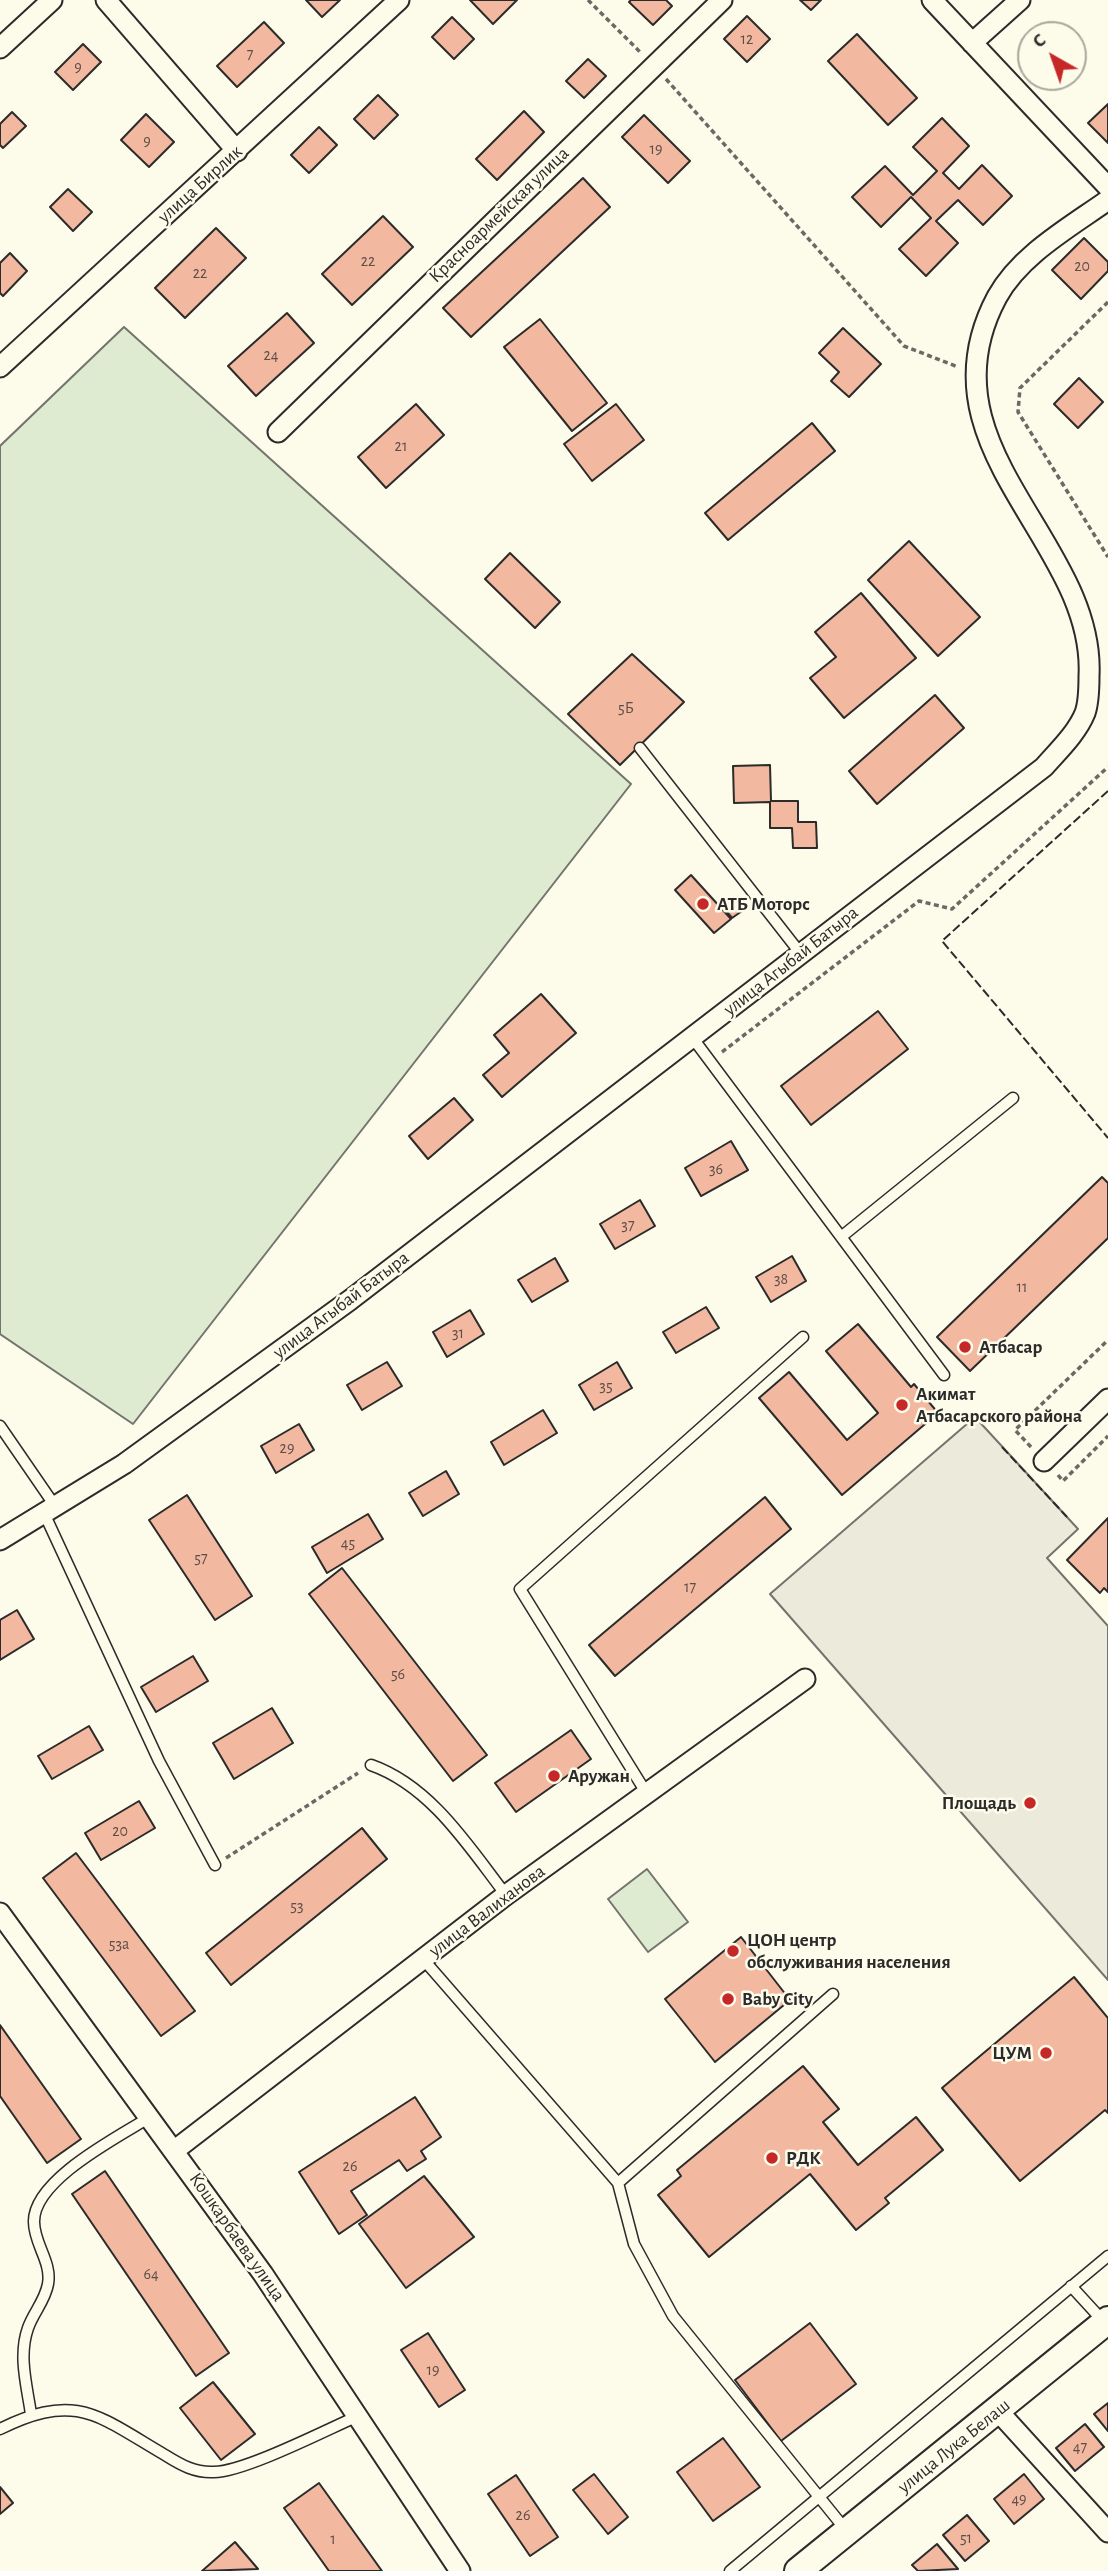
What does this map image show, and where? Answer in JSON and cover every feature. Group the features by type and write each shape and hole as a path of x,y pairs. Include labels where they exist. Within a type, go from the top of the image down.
{"main road":[{"name":"улица Лука Белаш","path":"798,2571 1106,2321"}],"street":[{"path":"0,48 52,0"},
{"path":"106,0 237,151"},
{"name":"улица Бирлик","path":"0,367 399,0"},
{"name":"Красноармейская улица","path":"278,432 722,0"},
{"path":"932,0 1108,187"},
{"path":"972,43 1020,0"},
{"name":"улица Агыбай Батыра","path":"0,1540 124,1464 350,1300 1044,767 1068,740 1086,712 1090,651 1064,579 1005,476 981,419 976,374 978,346 997,296 1022,265 1108,200"},
{"path":"1044,1461 1108,1399"},
{"name":"улица Валиханова","path":"175,2150 506,1895 805,1679"},
{"name":"Кошкарбаева улица","path":"0,1913 263,2274 460,2571"},
{"path":"998,2411 1108,2532"}],"lane":[{"path":"640,748 801,954"},
{"path":"692,1037 944,1374"},
{"path":"841,1237 1013,1098"},
{"path":"647,1795 520,1589 803,1337"},
{"path":"0,1426 49,1509 159,1761 215,1865"},
{"path":"371,1765 392,1772 450,1821 506,1895"},
{"path":"423,1959 618,2183 634,2244 673,2316 847,2532"},
{"path":"618,2183 833,1994"},
{"path":"31,2414 22,2355 28,2327 47,2291 50,2274 34,2222 42,2196 62,2175 150,2117"},
{"path":"730,2571 1108,2256"},
{"path":"1071,2286 1106,2321"},
{"path":"0,2429 31,2414 57,2408 90,2412 191,2470 216,2473 241,2466 358,2416"}],"path":[{"path":"589,0 653,65 904,346 976,374"},
{"path":"1108,302 1020,388 1018,412 1108,556"},
{"path":"709,1061 919,901 952,909 1108,767"},
{"path":"1108,1340 1014,1430 1063,1481 1108,1436"},
{"path":"215,1865 371,1765"}],"green space":[{"path":"124,327 631,784 133,1424 0,1334 0,446"},
{"path":"647,1869 688,1922 648,1952 608,1899"}],"shaded area":[{"name":"Площадь","path":"975,1417 1078,1529 1047,1558 1108,1626 1108,1980 770,1594"}],"building":[{"path":"306,0 340,0 322,17"},
{"path":"470,0 517,0 493,24"},
{"path":"666,0 672,6 653,25 629,2"},
{"path":"800,0 821,0 811,10"},
{"path":"747,16 770,39 747,62 724,39"},
{"path":"452,17 474,39 454,59 432,37"},
{"path":"264,22 284,43 237,87 217,66"},
{"path":"857,34 917,98 888,125 828,61"},
{"path":"83,44 101,62 73,90 55,72"},
{"path":"588,59 606,76 584,98 566,81"},
{"path":"378,95 398,115 374,139 354,119"},
{"path":"1108,104 1108,143 1088,123"},
{"path":"524,111 544,132 497,180 476,159"},
{"path":"12,112 26,126 3,148 0,145 0,124"},
{"path":"146,114 174,142 149,167 121,140"},
{"path":"644,115 690,161 668,183 622,137"},
{"path":"942,118 969,146 943,173 959,189 982,165 1012,196 983,225 958,200 936,221 958,243 926,276 899,249 931,218 911,197 881,227 852,197 885,166 913,195 937,171 913,147"},
{"path":"319,127 337,145 309,173 291,155"},
{"path":"583,178 610,207 471,337 443,308"},
{"path":"68,189 92,212 73,231 50,207"},
{"path":"383,216 413,247 352,305 322,274"},
{"path":"216,228 246,258 185,318 155,288"},
{"path":"1084,238 1108,262 1108,271 1081,299 1052,270"},
{"path":"10,253 27,271 3,296 0,293 0,263"},
{"path":"287,313 314,343 256,396 228,366"},
{"path":"540,319 607,403 572,431 504,347"},
{"path":"843,328 881,364 849,397 831,381 839,372 819,353"},
{"path":"1079,378 1103,402 1078,428 1054,404"},
{"path":"416,404 444,435 386,488 358,457"},
{"path":"616,404 644,440 592,481 564,444"},
{"path":"812,423 835,451 728,540 705,513"},
{"path":"909,541 980,617 938,656 868,580"},
{"path":"510,553 560,602 535,628 485,579"},
{"path":"861,593 916,658 844,718 810,678 836,657 815,632"},
{"path":"632,654 684,702 620,765 568,714"},
{"path":"935,695 964,728 877,804 849,771"},
{"path":"770,765 771,801 798,801 798,822 816,822 817,848 793,848 792,828 770,828 770,802 734,803 733,766"},
{"name":"АТБ Моторс","path":"691,875 731,919 714,933 675,890"},
{"path":"733,897 745,909 732,918 722,906"},
{"path":"541,994 576,1033 502,1097 483,1075 509,1053 494,1035"},
{"path":"878,1011 908,1049 811,1125 781,1086"},
{"path":"454,1098 473,1120 428,1159 409,1136"},
{"path":"731,1141 748,1170 701,1196 685,1168"},
{"path":"1102,1177 1108,1183 1108,1238 970,1371 937,1337"},
{"path":"640,1200 655,1226 615,1249 600,1224"},
{"path":"792,1256 806,1281 771,1302 756,1277"},
{"path":"555,1258 568,1281 532,1302 518,1280"},
{"path":"706,1307 719,1328 676,1353 663,1332"},
{"path":"470,1310 484,1334 447,1357 433,1332"},
{"name":"Акимат Атбасарского района","path":"858,1324 911,1387 914,1384 938,1413 842,1495 759,1398 789,1372 847,1440 878,1413 826,1351"},
{"path":"387,1362 402,1386 362,1410 347,1385"},
{"path":"617,1362 632,1388 594,1410 579,1385"},
{"path":"543,1410 557,1433 504,1465 491,1442"},
{"path":"299,1424 314,1450 276,1473 261,1446"},
{"path":"446,1471 459,1494 423,1516 409,1493"},
{"path":"187,1495 252,1596 215,1620 149,1520"},
{"path":"765,1497 791,1529 615,1676 589,1645"},
{"path":"368,1514 383,1539 327,1573 312,1547"},
{"path":"1108,1518 1108,1592 1104,1588 1100,1593 1067,1560"},
{"path":"342,1568 487,1755 453,1781 309,1594"},
{"path":"17,1610 34,1639 0,1660 0,1620"},
{"path":"193,1656 208,1681 156,1712 141,1687"},
{"path":"272,1708 293,1743 234,1779 213,1743"},
{"path":"89,1726 103,1750 52,1779 38,1756"},
{"path":"571,1730 591,1759 516,1812 495,1783"},
{"path":"139,1801 155,1828 101,1860 85,1833"},
{"path":"362,1828 387,1859 231,1985 206,1953"},
{"path":"76,1853 195,2011 161,2036 43,1878"},
{"name":"Baby City","path":"741,1937 790,2000 715,2062 665,1999"},
{"name":"ЦУМ","path":"1074,1977 1108,2018 1108,2113 1105,2110 1020,2181 942,2088"},
{"path":"0,2025 81,2139 47,2163 0,2096"},
{"name":"РДК","path":"803,2066 839,2109 823,2122 858,2165 916,2117 943,2150 885,2198 889,2203 856,2230 810,2174 709,2257 658,2195 681,2176 677,2170"},
{"path":"415,2097 441,2137 421,2151 426,2159 407,2171 399,2160 351,2191 367,2215 339,2234 299,2172"},
{"path":"105,2171 229,2353 196,2376 72,2194"},
{"path":"424,2176 474,2237 406,2288 359,2224"},
{"path":"810,2323 856,2384 781,2441 735,2380"},
{"path":"428,2333 465,2390 439,2407 401,2350"},
{"path":"213,2382 255,2434 221,2460 180,2408"},
{"path":"1108,2403 1108,2431 1094,2414"},
{"path":"1085,2424 1104,2447 1075,2471 1056,2448"},
{"path":"723,2438 760,2487 713,2521 677,2472"},
{"path":"594,2474 628,2517 608,2534 573,2490"},
{"path":"1024,2474 1044,2499 1014,2524 994,2499"},
{"path":"516,2475 558,2537 530,2556 488,2494"},
{"path":"319,2483 382,2571 329,2571 284,2508"},
{"path":"0,2487 13,2503 0,2514"},
{"path":"967,2515 989,2541 965,2561 943,2535"},
{"path":"235,2542 258,2569 202,2571"},
{"path":"937,2544 958,2569 918,2571 912,2565"}],"fence":[{"path":"1108,791 942,941 1108,1138"},
{"path":"1002,1447 1067,1517"}],"place":[{"name":"АТБ Моторс","path":"703,904"},
{"name":"Атбасар","path":"965,1347"},
{"name":"Акимат Атбасарского района","path":"902,1405"},
{"name":"Аружан","path":"554,1776"},
{"name":"Площадь","path":"1030,1803"},
{"name":"ЦОН центр обслуживания населения","path":"733,1951"},
{"name":"Baby City","path":"728,1999"},
{"name":"ЦУМ","path":"1046,2053"},
{"name":"РДК","path":"772,2158"}]}
